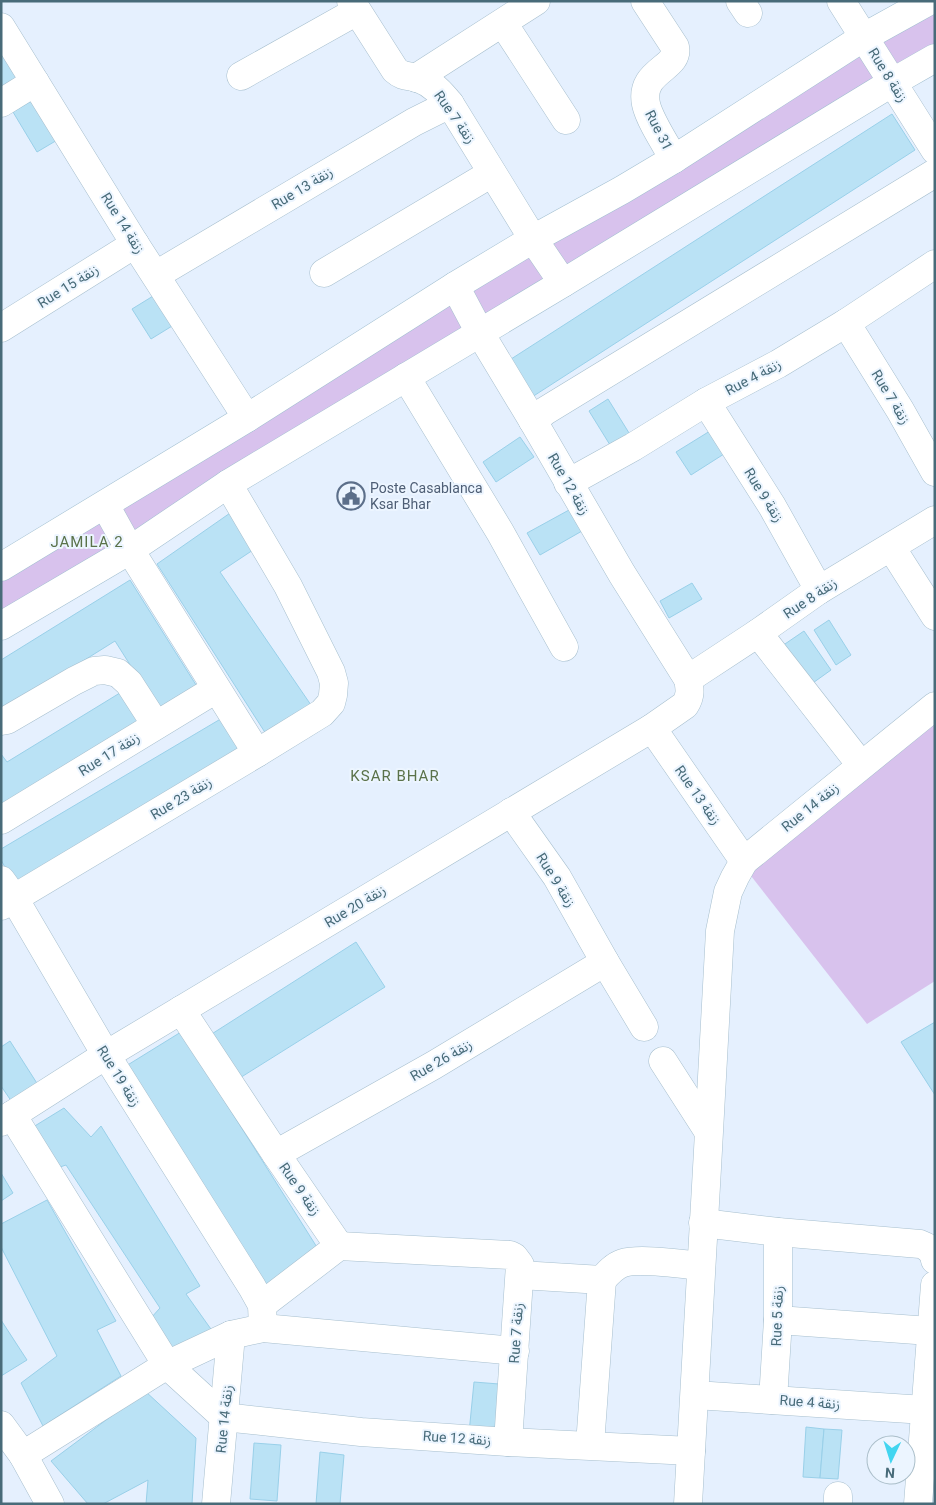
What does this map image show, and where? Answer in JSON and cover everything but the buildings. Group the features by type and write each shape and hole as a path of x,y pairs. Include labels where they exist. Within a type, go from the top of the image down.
{"street":[{"path":"241,76 354,6 395,70 400,75 416,78 503,24 536,1"},
{"name":"Rue 31","path":"645,1 675,47 676,52 674,59 651,78 645,91 648,113 674,159"},
{"name":"Rue 8 زنقة","path":"841,1 935,150"},
{"path":"1,567 105,506 455,286 533,239 674,159 864,37 929,1"},
{"path":"503,24 566,120"},
{"name":"Rue 14 زنقة","path":"1,27 135,244 247,418"},
{"path":"1,626 130,550 228,484 935,58"},
{"name":"Rue 7 زنقة","path":"416,78 428,82 450,104 533,239 563,283"},
{"path":"1,103 36,82"},
{"name":"Rue 13 زنقة","path":"156,275 414,122 450,104"},
{"path":"324,273 492,173"},
{"path":"533,421 553,406 935,173"},
{"name":"Rue 15 زنقة","path":"1,328 135,244"},
{"name":"Rue 4 زنقة","path":"568,483 633,447 706,402 778,364 846,323 935,264"},
{"name":"Rue 12 زنقة","path":"455,286 480,333 568,483 688,679"},
{"name":"Rue 7 زنقة","path":"846,323 900,410 935,472"},
{"path":"406,377 500,532 564,646"},
{"name":"Rue 9 زنقة","path":"706,402 772,506 820,590"},
{"name":"Rue 23 زنقة","path":"5,894 257,753 322,713 331,702 334,683 331,672 288,586 228,484"},
{"path":"105,506 130,550 257,753"},
{"name":"Rue 8 زنقة","path":"688,679 820,590 935,520"},
{"path":"891,547 935,616"},
{"path":"758,633 861,766"},
{"path":"1,721 7,720 94,671 105,670 118,674 129,683 156,725"},
{"name":"Rue 20 زنقة","path":"6,1118 106,1055 652,728 685,705 690,694 688,679"},
{"name":"Rue 17 زنقة","path":"1,820 216,689"},
{"name":"Rue 14 زنقة","path":"688,1504 720,931 728,892 734,877 744,861 935,706"},
{"name":"Rue 13 زنقة","path":"652,728 744,861"},
{"name":"Rue 9 زنقة","path":"511,812 557,877 644,1027"},
{"name":"Rue 19 زنقة","path":"5,894 240,1269 263,1317"},
{"name":"Rue 26 زنقة","path":"276,1154 434,1065 605,962"},
{"name":"Rue 9 زنقة","path":"181,1010 339,1246"},
{"path":"663,1061 708,1131"},
{"path":"6,1118 167,1366 224,1417"},
{"path":"703,1223 778,1232 920,1244 927,1247 933,1253 935,1260"},
{"name":"Rue 5 زنقة","path":"773,1400 778,1320 778,1232"},
{"path":"23,1455 167,1366 263,1317 339,1246 510,1255 520,1265 520,1275 602,1280"},
{"path":"590,1445 602,1280 612,1269 632,1261 701,1266"},
{"name":"Rue 7 زنقة","path":"508,1442 520,1275"},
{"path":"918,1504 928,1425 930,1331 935,1285"},
{"path":"263,1317 514,1351"},
{"path":"778,1320 930,1331"},
{"name":"Rue 14 زنقة","path":"216,1504 231,1335"},
{"name":"Rue 4 زنقة","path":"695,1395 773,1400 928,1425"},
{"name":"Rue 12 زنقة","path":"224,1417 361,1432 508,1442 692,1451"},
{"path":"1,1425 23,1455 50,1504"}],"shaded area":[{"path":"935,11 935,49 1,616 1,581 118,507"},
{"path":"935,714 935,981 867,1024 744,867"}],"place":[{"name":"Poste Casablanca Ksar Bhar","path":"351,496"}],"district":[{"name":"JAMILA 2","path":"87,542"},
{"name":"KSAR BHAR","path":"395,776"}]}
